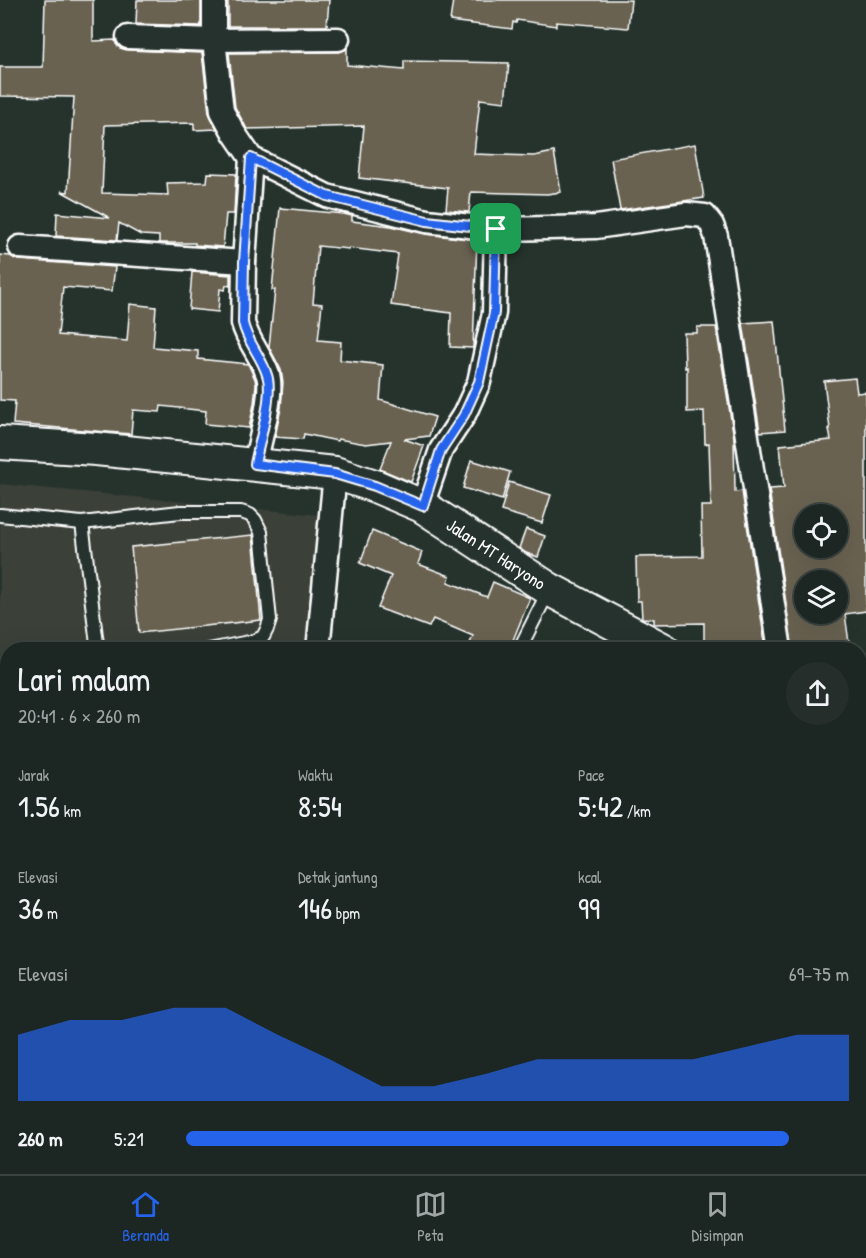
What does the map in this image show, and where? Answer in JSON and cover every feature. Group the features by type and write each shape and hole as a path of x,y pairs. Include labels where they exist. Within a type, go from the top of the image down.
{"main road":[{"name":"Jalan MT Haryono","path":"0,444 96,449 255,464 335,474 375,486 423,506 549,589 649,642"}],"street":[{"path":"214,0 214,40 222,111 234,132 251,158 327,196 427,221 496,229 596,227 686,214 705,216 716,236 779,642"},
{"path":"128,37 214,40 338,39"},
{"path":"251,158 244,262 243,323 245,333 267,374 270,386 255,464"},
{"path":"423,506 441,450 464,415 479,382 494,313 496,229"},
{"path":"20,247 244,262"},
{"path":"319,642 335,474"}],"lane":[{"path":"0,515 82,523 180,512 228,511 250,515 261,532 270,620 263,637 249,642"},
{"path":"82,523 97,642"},
{"path":"523,642 549,589"}],"shaded area":[{"path":"0,484 329,516 316,642 0,642"}],"building":[{"path":"45,0 93,0 93,41 115,40 120,48 128,50 202,53 209,113 217,129 194,130 194,123 105,125 102,193 168,195 167,183 207,182 208,173 236,174 234,214 226,214 223,247 195,245 195,243 159,243 159,236 141,235 119,223 117,240 56,236 57,213 110,218 61,191 68,192 74,97 0,96 0,67 43,67"},
{"path":"137,0 201,0 201,26 136,24"},
{"path":"228,0 329,0 327,26 228,26"},
{"path":"453,0 631,0 628,28 556,22 556,26 517,20 516,23 513,22 512,29 450,21"},
{"path":"347,49 347,65 404,70 404,61 509,63 505,102 480,99 474,154 534,156 554,152 561,192 547,194 471,192 469,212 446,210 448,188 359,178 364,126 247,129 235,107 229,53 338,52"},
{"path":"695,144 704,198 620,210 611,159"},
{"path":"280,208 344,214 352,216 352,221 391,226 425,234 477,240 473,348 450,347 451,313 391,305 398,254 318,246 313,303 322,304 318,340 341,342 340,360 383,365 380,400 435,417 429,436 404,439 424,446 411,482 380,469 391,441 366,444 304,434 303,439 275,437 283,382 281,370 269,347"},
{"path":"0,255 19,260 115,267 112,291 63,287 58,335 127,341 130,304 156,307 153,347 198,351 198,359 248,364 256,384 249,428 205,424 206,411 161,406 160,412 133,410 131,434 13,424 15,401 0,400"},
{"path":"192,272 230,275 230,286 226,285 225,290 220,289 218,312 189,309"},
{"path":"774,321 785,430 760,432 743,323"},
{"path":"697,327 716,327 734,438 735,492 742,491 765,642 704,642 704,623 654,624 654,619 642,618 641,601 637,601 636,557 702,556 701,506 711,506 709,443 705,444 704,411 687,412 684,333 697,333"},
{"path":"855,378 857,393 866,392 866,611 848,614 848,570 794,570 794,624 846,624 849,642 792,642 769,489 784,488 780,445 831,440 824,381"},
{"path":"471,460 510,472 502,500 463,488"},
{"path":"509,482 551,495 542,523 501,511"},
{"path":"526,529 545,536 538,557 519,548"},
{"path":"372,531 422,552 418,564 450,576 448,582 487,597 493,582 530,598 512,642 470,642 473,636 433,619 429,627 378,608 391,576 360,563"},
{"path":"253,535 261,620 139,633 131,547"}],"route":[{"path":"251,158 327,196 427,221 496,229 494,313 479,382 464,415 441,450 423,506 375,486 335,474 255,464 270,386 267,374 245,333 243,323 244,262 251,158"}]}
